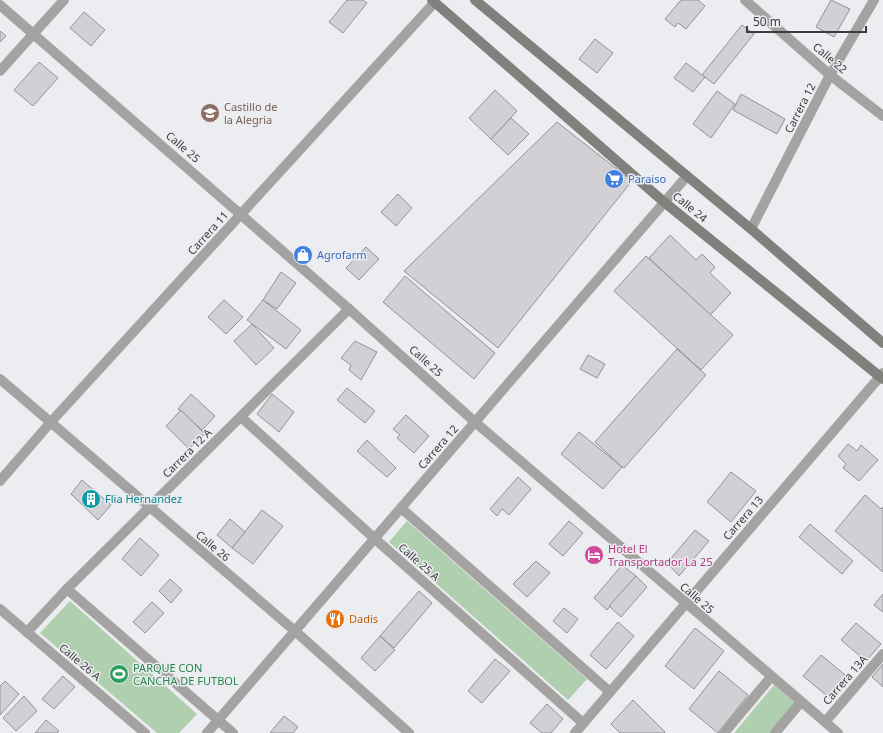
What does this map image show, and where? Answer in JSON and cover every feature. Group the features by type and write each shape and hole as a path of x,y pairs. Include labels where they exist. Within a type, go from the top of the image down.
{"street":[{"path":"0,71 35,34 64,0"},
{"name":"Calle 24","path":"475,0 687,176 883,343"},
{"name":"Calle 22","path":"745,0 830,76 883,116"},
{"name":"Carrera 12","path":"750,229 830,76 874,0"},
{"name":"Calle 24","path":"434,1 664,202 882,376"},
{"name":"Carrera 11","path":"0,481 50,423 434,1"},
{"name":"Calle 25","path":"0,5 241,214 475,422 838,733"},
{"name":"Carrera 12","path":"207,733 687,176"},
{"name":"Carrera 12 A","path":"26,632 67,589 349,309"},
{"name":"Carrera 13","path":"575,733 882,376"},
{"name":"Calle 26","path":"0,379 149,508 295,631 409,733"},
{"name":"Calle 25 A","path":"241,416 374,538 583,723"},
{"path":"401,508 610,692"},
{"path":"67,589 233,733"},
{"name":"Calle 26 A","path":"0,609 145,733"},
{"name":"Carrera 13A","path":"825,722 883,654"},
{"path":"724,733 771,677"},
{"path":"775,733 801,702"}],"green space":[{"path":"407,521 587,679 568,700 389,542"},
{"name":"PARQUE CON CANCHA DE FUTBOL","path":"70,601 197,714 179,733 157,733 40,633"},
{"path":"774,685 795,703 770,733 734,733"}],"building":[{"path":"347,0 363,0 367,3 343,33 329,22"},
{"path":"681,0 698,0 705,6 686,29 678,23 675,27 665,19"},
{"path":"831,0 850,9 834,37 816,27"},
{"path":"84,12 105,30 91,46 70,28"},
{"path":"742,25 754,34 714,84 702,75"},
{"path":"0,31 6,36 0,42"},
{"path":"595,39 613,53 597,73 579,59"},
{"path":"39,62 58,78 33,106 14,90"},
{"path":"686,63 705,77 693,92 674,78"},
{"path":"495,90 517,111 491,139 469,118"},
{"path":"717,91 735,104 711,138 693,124"},
{"path":"741,94 785,119 777,134 733,110"},
{"path":"511,118 529,134 508,155 491,139"},
{"path":"557,122 632,181 498,348 404,271"},
{"path":"398,194 412,208 396,226 381,212"},
{"path":"670,235 696,260 702,254 715,267 710,273 731,293 710,315 649,258"},
{"path":"366,247 379,259 359,280 346,268"},
{"path":"646,256 733,335 701,370 614,291"},
{"path":"281,272 296,283 277,309 263,300"},
{"path":"405,276 495,353 474,379 383,302"},
{"path":"224,300 243,317 226,334 208,317"},
{"path":"263,300 301,330 286,349 247,320"},
{"path":"252,324 274,348 256,365 234,341"},
{"path":"355,341 377,352 361,380 349,370 351,365 341,358"},
{"path":"677,349 706,375 624,468 595,442"},
{"path":"588,355 605,364 597,378 580,369"},
{"path":"347,388 375,411 365,423 337,400"},
{"path":"191,394 215,416 202,430 178,409"},
{"path":"272,394 294,412 279,432 257,414"},
{"path":"181,410 205,434 189,449 166,426"},
{"path":"406,415 429,436 414,453 397,438 400,435 393,429"},
{"path":"579,432 622,467 603,489 561,454"},
{"path":"367,440 396,468 387,477 357,451"},
{"path":"848,444 857,451 861,445 878,460 859,481 843,468 846,464 838,456"},
{"path":"731,472 756,491 731,522 707,502"},
{"path":"518,477 531,489 509,515 502,509 497,516 490,509"},
{"name":"Flia Hernandez","path":"82,480 111,505 98,520 71,494"},
{"path":"865,495 881,509 883,507 883,572 835,531"},
{"path":"262,510 283,526 253,564 232,548"},
{"path":"230,519 245,532 232,548 217,535"},
{"path":"569,521 583,533 563,556 549,544"},
{"path":"810,524 853,561 842,574 799,537"},
{"path":"695,530 709,541 679,576 667,563"},
{"path":"140,538 159,555 141,576 122,559"},
{"path":"536,561 550,573 527,597 513,584"},
{"path":"622,565 636,576 607,610 594,598"},
{"path":"636,576 647,587 621,617 609,606"},
{"path":"170,579 182,590 171,603 159,591"},
{"path":"419,591 432,603 394,648 380,636"},
{"path":"883,594 883,612 874,605"},
{"path":"152,602 164,613 145,633 133,622"},
{"path":"564,608 578,619 567,633 553,621"},
{"path":"618,622 634,636 606,669 590,655"},
{"path":"856,623 881,644 866,661 841,640"},
{"path":"695,628 724,651 694,689 665,666"},
{"path":"380,636 395,650 375,671 361,658"},
{"path":"821,655 850,679 832,700 803,676"},
{"path":"495,659 510,671 482,703 468,691"},
{"path":"883,664 883,687 872,677"},
{"path":"719,671 748,695 718,733 689,709"},
{"path":"63,676 75,687 54,709 42,699"},
{"path":"5,681 19,694 0,715 0,686"},
{"path":"24,696 37,711 16,731 3,718"},
{"path":"633,700 665,732 664,733 620,733 611,724"},
{"path":"547,704 563,719 551,733 542,733 530,723"},
{"path":"284,716 298,727 293,733 270,733"},
{"path":"46,720 59,731 57,733 35,733"}],"place":[{"name":"Castillo de la Alegria","path":"210,113"},
{"name":"Paraiso","path":"614,179"},
{"name":"Agrofarm","path":"303,255"},
{"name":"Flia Hernandez","path":"91,499"},
{"name":"Hotel El Transportador La 25","path":"594,555"},
{"name":"Dadis","path":"335,619"},
{"name":"PARQUE CON CANCHA DE FUTBOL","path":"119,674"}]}
